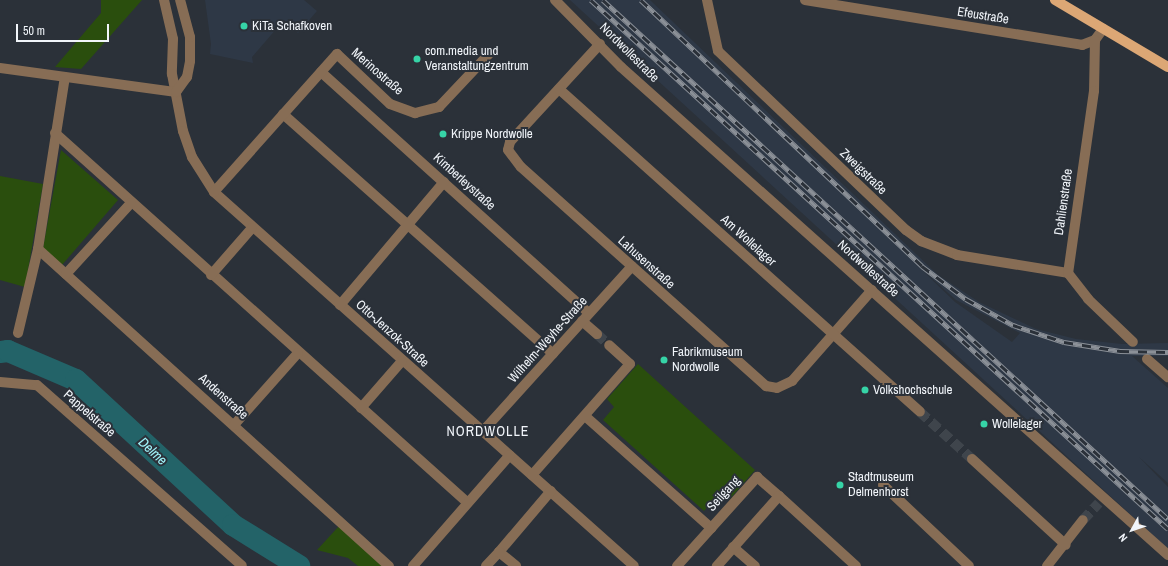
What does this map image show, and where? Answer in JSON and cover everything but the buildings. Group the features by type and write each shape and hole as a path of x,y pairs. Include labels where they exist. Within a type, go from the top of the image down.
{"main road":[{"path":"1054,0 1168,67"}],"street":[{"name":"Otto-Jenzok-Straße","path":"164,0 173,39 172,74 186,144 214,192 252,228 634,566"},
{"path":"0,68 176,92 187,77 190,61 190,37 180,0"},
{"name":"Nordwollestraße","path":"555,0 621,67 872,290 1102,500 1168,555"},
{"name":"Zweigstraße","path":"708,0 718,50 906,230 921,241 957,255 1068,272"},
{"name":"Efeustraße","path":"805,0 1082,45 1095,40"},
{"path":"1095,40 1103,29"},
{"name":"Dahlienstraße","path":"1068,272 1094,91 1095,40"},
{"name":"Lahusenstraße","path":"600,44 510,142 508,150 518,164 766,386 777,388 786,386 872,290"},
{"name":"Merinostraße","path":"214,192 337,54 390,104 415,113 439,107 489,54"},
{"name":"Kimberleystraße","path":"321,72 444,182 586,317 597,334"},
{"path":"18,333 38,249 55,132 65,78"},
{"name":"Am Wollelager","path":"559,89 920,412"},
{"path":"283,114 553,354"},
{"path":"55,132 211,275 468,503"},
{"path":"340,305 444,182"},
{"path":"66,274 131,203"},
{"path":"211,275 252,228"},
{"name":"Andenstraße","path":"38,249 389,566"},
{"name":"Wilhelm-Weyhe-Straße","path":"483,431 632,266"},
{"path":"1068,272 1088,299 1133,342"},
{"path":"532,475 630,364 609,345"},
{"path":"234,425 298,353"},
{"path":"1147,359 1168,377"},
{"path":"361,408 402,361"},
{"name":"Pappelstraße","path":"0,382 36,385 242,566"},
{"path":"585,416 711,528"},
{"path":"413,566 510,455"},
{"path":"972,459 1066,545"},
{"name":"Seilgang","path":"677,566 757,477 779,496"},
{"path":"883,485 969,566"},
{"path":"486,566 551,492"},
{"path":"717,566 779,496 856,566"},
{"path":"1047,566 1066,545 1069,536 1083,520"},
{"path":"733,547 755,566"},
{"path":"499,552 516,566"}],"shaded area":[{"name":"KiTa Schafkoven","path":"205,0 304,0 317,11 298,33 284,20 252,57 253,63 210,54 211,44"},
{"path":"570,0 650,0 938,275 979,302 1036,329 1076,339 1122,344 1168,343 1168,356 1132,356 1168,388 1168,483 1139,457 1168,487 1168,549","holes":["918,266 956,300 1020,333 1012,342 955,302"]}],"green space":[{"path":"101,0 142,0 81,69 55,67 101,13"},
{"path":"61,150 118,200 62,265 43,248"},
{"path":"0,176 43,184 25,287 0,280"},
{"path":"638,364 755,470 729,500 720,493 704,511 603,420 614,407 607,399"},
{"path":"339,526 383,566 358,566 348,558 317,550"}],"waterway":[{"name":"Delme","path":"0,352 8,351 76,380 233,525 299,566"}],"tunnel":[{"path":"597,334 609,345"},
{"path":"920,412 972,459"},
{"path":"1083,520 1099,503"}],"railway":[{"path":"591,0 1168,529"},
{"path":"603,0 1168,519"},
{"path":"641,0 922,266 966,299 1013,325 1064,342 1120,351 1168,352"}],"place":[{"name":"KiTa Schafkoven","path":"244,26"},
{"name":"com.media und Veranstaltungzentrum","path":"417,59"},
{"name":"Krippe Nordwolle","path":"443,134"},
{"name":"Fabrikmuseum Nordwolle","path":"664,360"},
{"name":"Volkshochschule","path":"865,390"},
{"name":"Wollelager","path":"984,424"},
{"name":"Stadtmuseum Delmenhorst","path":"840,485"}],"district":[{"name":"NORDWOLLE","path":"488,431"}]}
